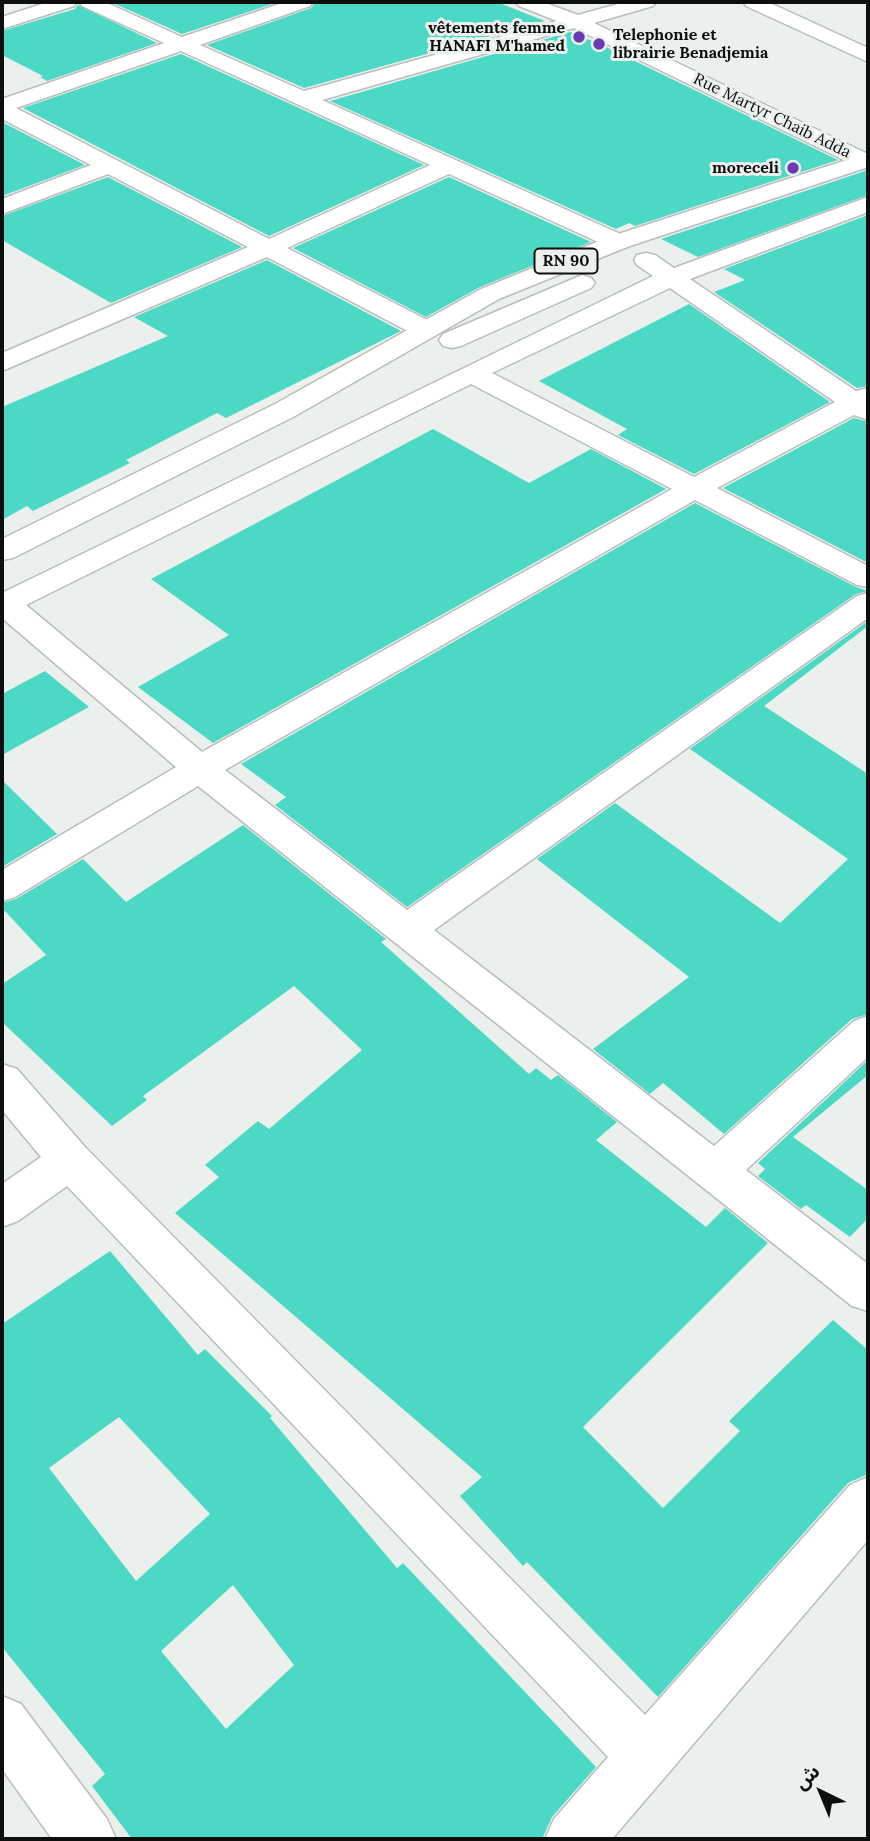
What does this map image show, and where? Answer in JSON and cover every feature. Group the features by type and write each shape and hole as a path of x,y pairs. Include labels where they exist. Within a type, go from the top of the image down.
{"street":[{"path":"2,23 67,2"},
{"path":"89,2 618,242"},
{"path":"2,108 303,2"},
{"name":"Rue Martyr Chaib Adda","path":"526,2 575,21 867,167"},
{"path":"303,98 646,2"},
{"path":"753,2 868,56"},
{"path":"826,37 858,28"},
{"path":"2,108 426,330"},
{"path":"2,363 268,248 450,165"},
{"path":"2,207 109,166"},
{"path":"867,167 827,196 676,258 471,373 4,604 200,769 868,1291"},
{"name":"RN 90","path":"2,551 285,410 490,294 618,242 867,167"},
{"path":"827,196 863,211"},
{"path":"676,258 863,211"},
{"path":"2,887 200,769 695,488 864,404 676,258"},
{"name":"RN 90","path":"285,410 625,267 676,258"},
{"path":"471,373 868,578"},
{"path":"406,930 868,603"},
{"path":"715,1172 868,1032"},
{"path":"2,1081 70,1160 647,1757"},
{"path":"2,1208 70,1160"},
{"path":"574,1839 868,1502"},
{"path":"2,1723 87,1839"}],"building":[{"path":"111,2 278,2 182,34"},
{"path":"316,2 497,2 545,21 304,88 207,45 311,8"},
{"path":"78,5 157,43 47,81 40,77 43,76 2,55 2,31 75,9"},
{"path":"570,32 838,160 635,226 629,223 616,229 330,101"},
{"path":"181,54 424,165 269,236 23,108"},
{"path":"2,122 85,165 2,196"},
{"path":"868,170 868,195 698,257 661,239"},
{"path":"108,177 242,247 111,303 2,240 2,216"},
{"path":"449,177 591,242 480,287 426,317 293,248"},
{"path":"868,215 868,386 857,388 714,292 745,280 724,269"},
{"path":"267,260 401,331 226,418 217,413 126,460 130,463 33,511 27,506 2,520 2,407 168,336 134,317"},
{"path":"689,304 830,402 694,474 618,435 627,429 539,381"},
{"path":"854,418 868,422 868,563 723,488"},
{"path":"433,429 529,483 591,449 666,489 213,743 138,687 229,635 151,579"},
{"path":"695,503 868,591 856,594 407,907 275,805 286,797 241,764"},
{"path":"868,621 868,626 764,706 868,774 868,1014 852,1019 724,1134 663,1083 650,1094 593,1049 689,977 537,859 615,803 780,923 848,859 690,749 687,751"},
{"path":"45,671 89,707 2,755 2,694"},
{"path":"2,780 57,834 2,867"},
{"path":"243,825 386,939 381,942 529,1074 536,1068 551,1080 558,1075 617,1122 596,1140 706,1227 725,1208 768,1243 583,1427 663,1508 740,1431 729,1421 833,1320 868,1350 868,1474 848,1483 658,1697 527,1562 523,1566 460,1496 482,1477 175,1213 219,1177 205,1165 258,1121 269,1129 362,1050 294,986 143,1096 147,1100 112,1126 2,1022 2,984 46,955 2,908 2,903 16,899 83,859 126,902"},
{"path":"868,1060 868,1075 793,1137 868,1190 868,1218 850,1237 806,1205 801,1209 758,1176 765,1169 758,1163"},
{"path":"110,1251 198,1355 205,1349 272,1416 270,1418 397,1568 403,1563 596,1767 552,1817 542,1839 132,1839 92,1786 105,1774 2,1647 2,1324","holes":["119,1417 210,1514 136,1581 49,1468","233,1585 294,1665 226,1729 161,1651"]}],"place":[{"name":"vêtements femme HANAFI M'hamed","path":"579,37"},
{"name":"Telephonie et librairie Benadjemia","path":"599,44"},
{"name":"moreceli","path":"793,168"}]}
